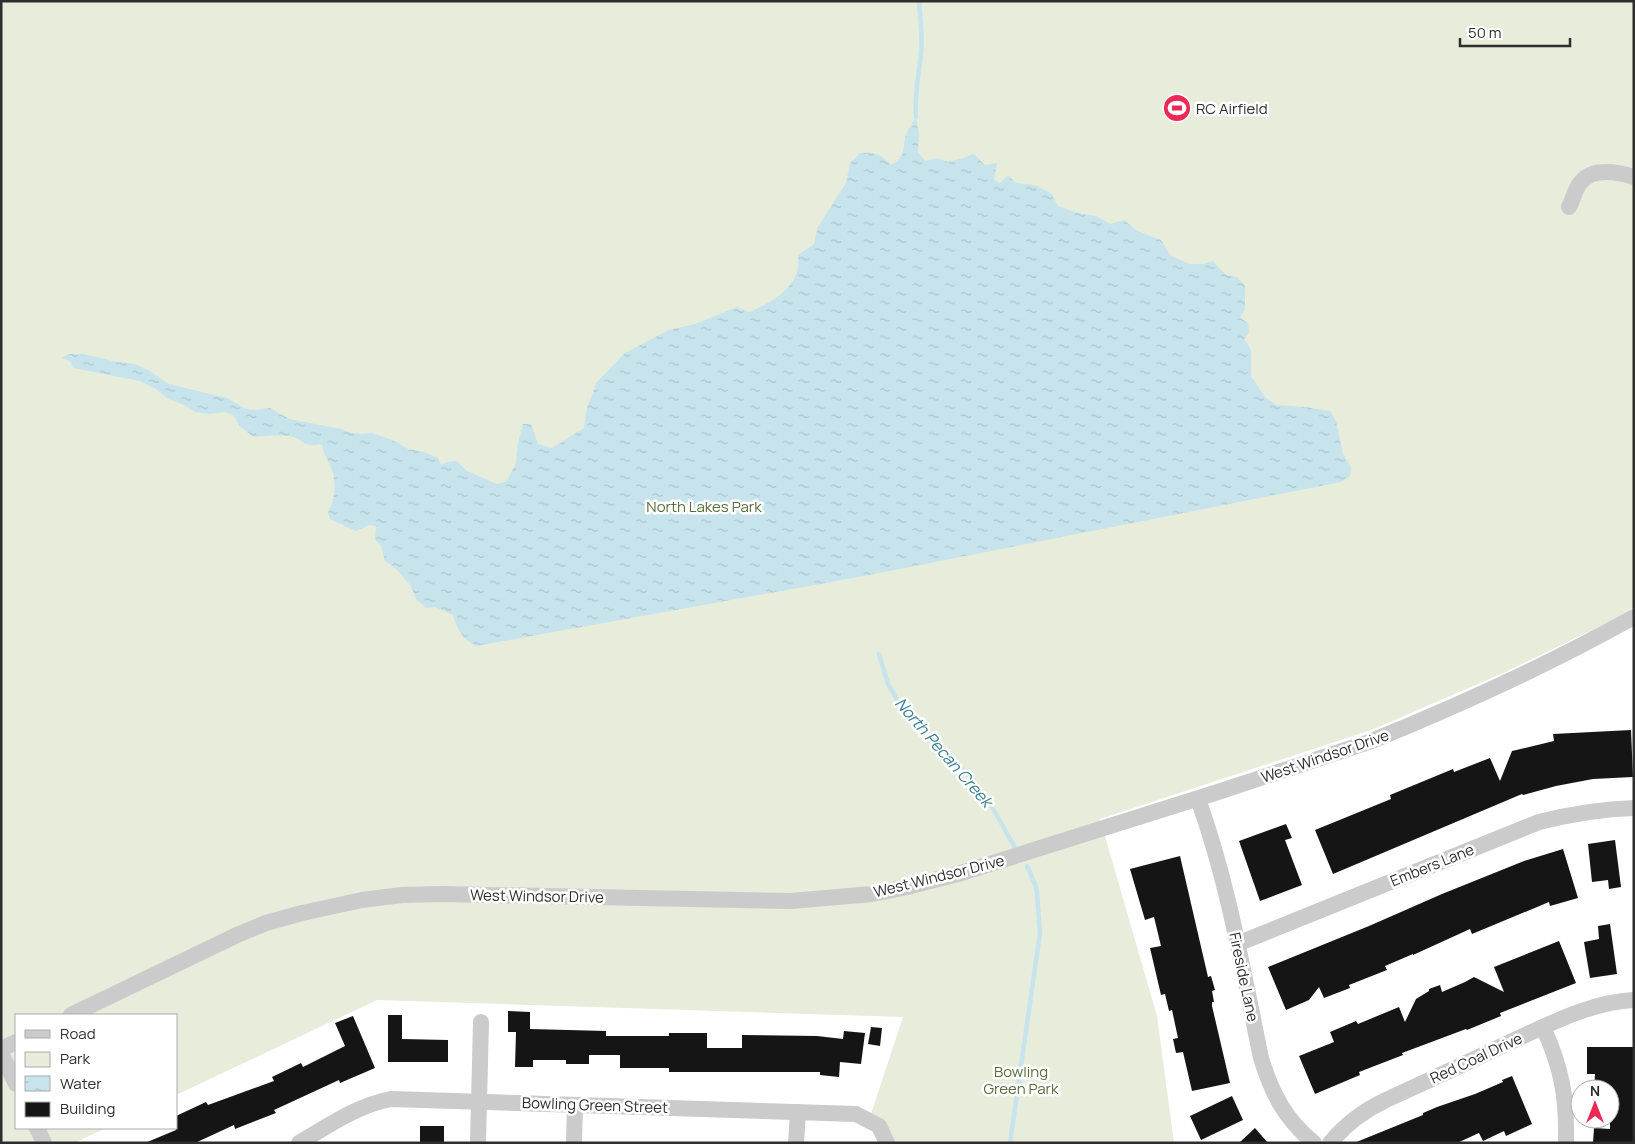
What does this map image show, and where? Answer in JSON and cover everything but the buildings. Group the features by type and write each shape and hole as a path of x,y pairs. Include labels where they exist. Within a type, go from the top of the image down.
{"street":[{"path":"1569,207 1580,182 1593,174 1615,172 1634,177"},
{"name":"West Windsor Drive","path":"74,1014 250,930 302,913 345,903 402,895 441,894 764,901 817,900 903,888 958,874 1342,752 1417,723 1527,673 1634,617"},
{"name":"Fireside Lane","path":"1198,798 1216,855 1269,1083 1278,1102 1289,1117 1299,1130 1314,1143"},
{"name":"Embers Lane","path":"1237,944 1539,822 1582,812 1611,808 1634,808"},
{"name":"Red Coal Drive","path":"1330,1143 1352,1120 1367,1109 1543,1027 1596,1006 1616,1001 1634,1000"},
{"path":"478,1143 481,1022"},
{"path":"1543,1027 1552,1047 1563,1085 1566,1143"},
{"path":"15,1043 1,1051 15,1082"},
{"name":"Bowling Green Street","path":"299,1143 364,1106 377,1101 391,1099 856,1114 879,1126 888,1143"},
{"path":"574,1143 575,1104"},
{"path":"796,1143 798,1112"},
{"path":"37,1129 44,1143"}],"green space":[{"name":"North Lakes Park","path":"1,1 1634,1 1634,607 1609,622 1503,673 1374,729 1100,819 1157,1016 1174,1143 886,1143 869,1120 903,1017 377,1000 178,1094 178,1014 15,1014 15,1129 104,1129 74,1143 1,1143"}],"water":[{"path":"916,117 919,135 918,152 925,161 937,158 948,162 974,154 985,165 997,163 994,180 1000,183 1008,175 1016,183 1035,185 1052,194 1058,206 1078,213 1096,216 1110,224 1124,220 1137,231 1161,240 1171,256 1190,264 1204,264 1213,261 1226,275 1237,277 1245,286 1245,309 1240,318 1248,323 1249,333 1244,339 1251,350 1251,376 1265,397 1276,405 1330,411 1336,421 1343,454 1351,467 1350,476 1341,482 864,576 476,646 461,633 453,615 435,607 426,608 416,599 411,586 396,569 385,561 381,546 375,539 376,526 369,525 356,531 330,519 328,513 335,486 333,473 322,444 311,445 289,436 253,437 240,426 233,415 225,412 210,414 195,412 182,404 168,399 156,389 140,381 73,368 70,361 61,358 70,354 84,354 117,362 135,364 169,384 227,398 246,409 270,408 289,419 341,429 351,433 372,433 392,440 408,449 424,452 438,458 441,465 446,462 457,461 467,471 497,484 507,481 516,463 518,443 523,424 531,424 538,444 552,448 584,428 587,407 597,382 625,353 669,330 695,324 737,307 749,312 763,306 783,293 797,273 798,255 814,244 818,227 846,183 850,163 860,153 877,154 891,165 896,162 902,155 906,135"}],"waterway":[{"name":"North Pecan Creek","path":"916,117 916,93 922,47 919,1"},
{"name":"North Pecan Creek","path":"879,654 888,684 900,705 973,780 994,810 1015,848"},
{"name":"North Pecan Creek","path":"1010,1143 1040,933 1037,893 1027,866"}],"place":[{"name":"RC Airfield","path":"1177,108"}],"park label":[{"name":"Bowling Green Park","path":"1021,1080"}]}
